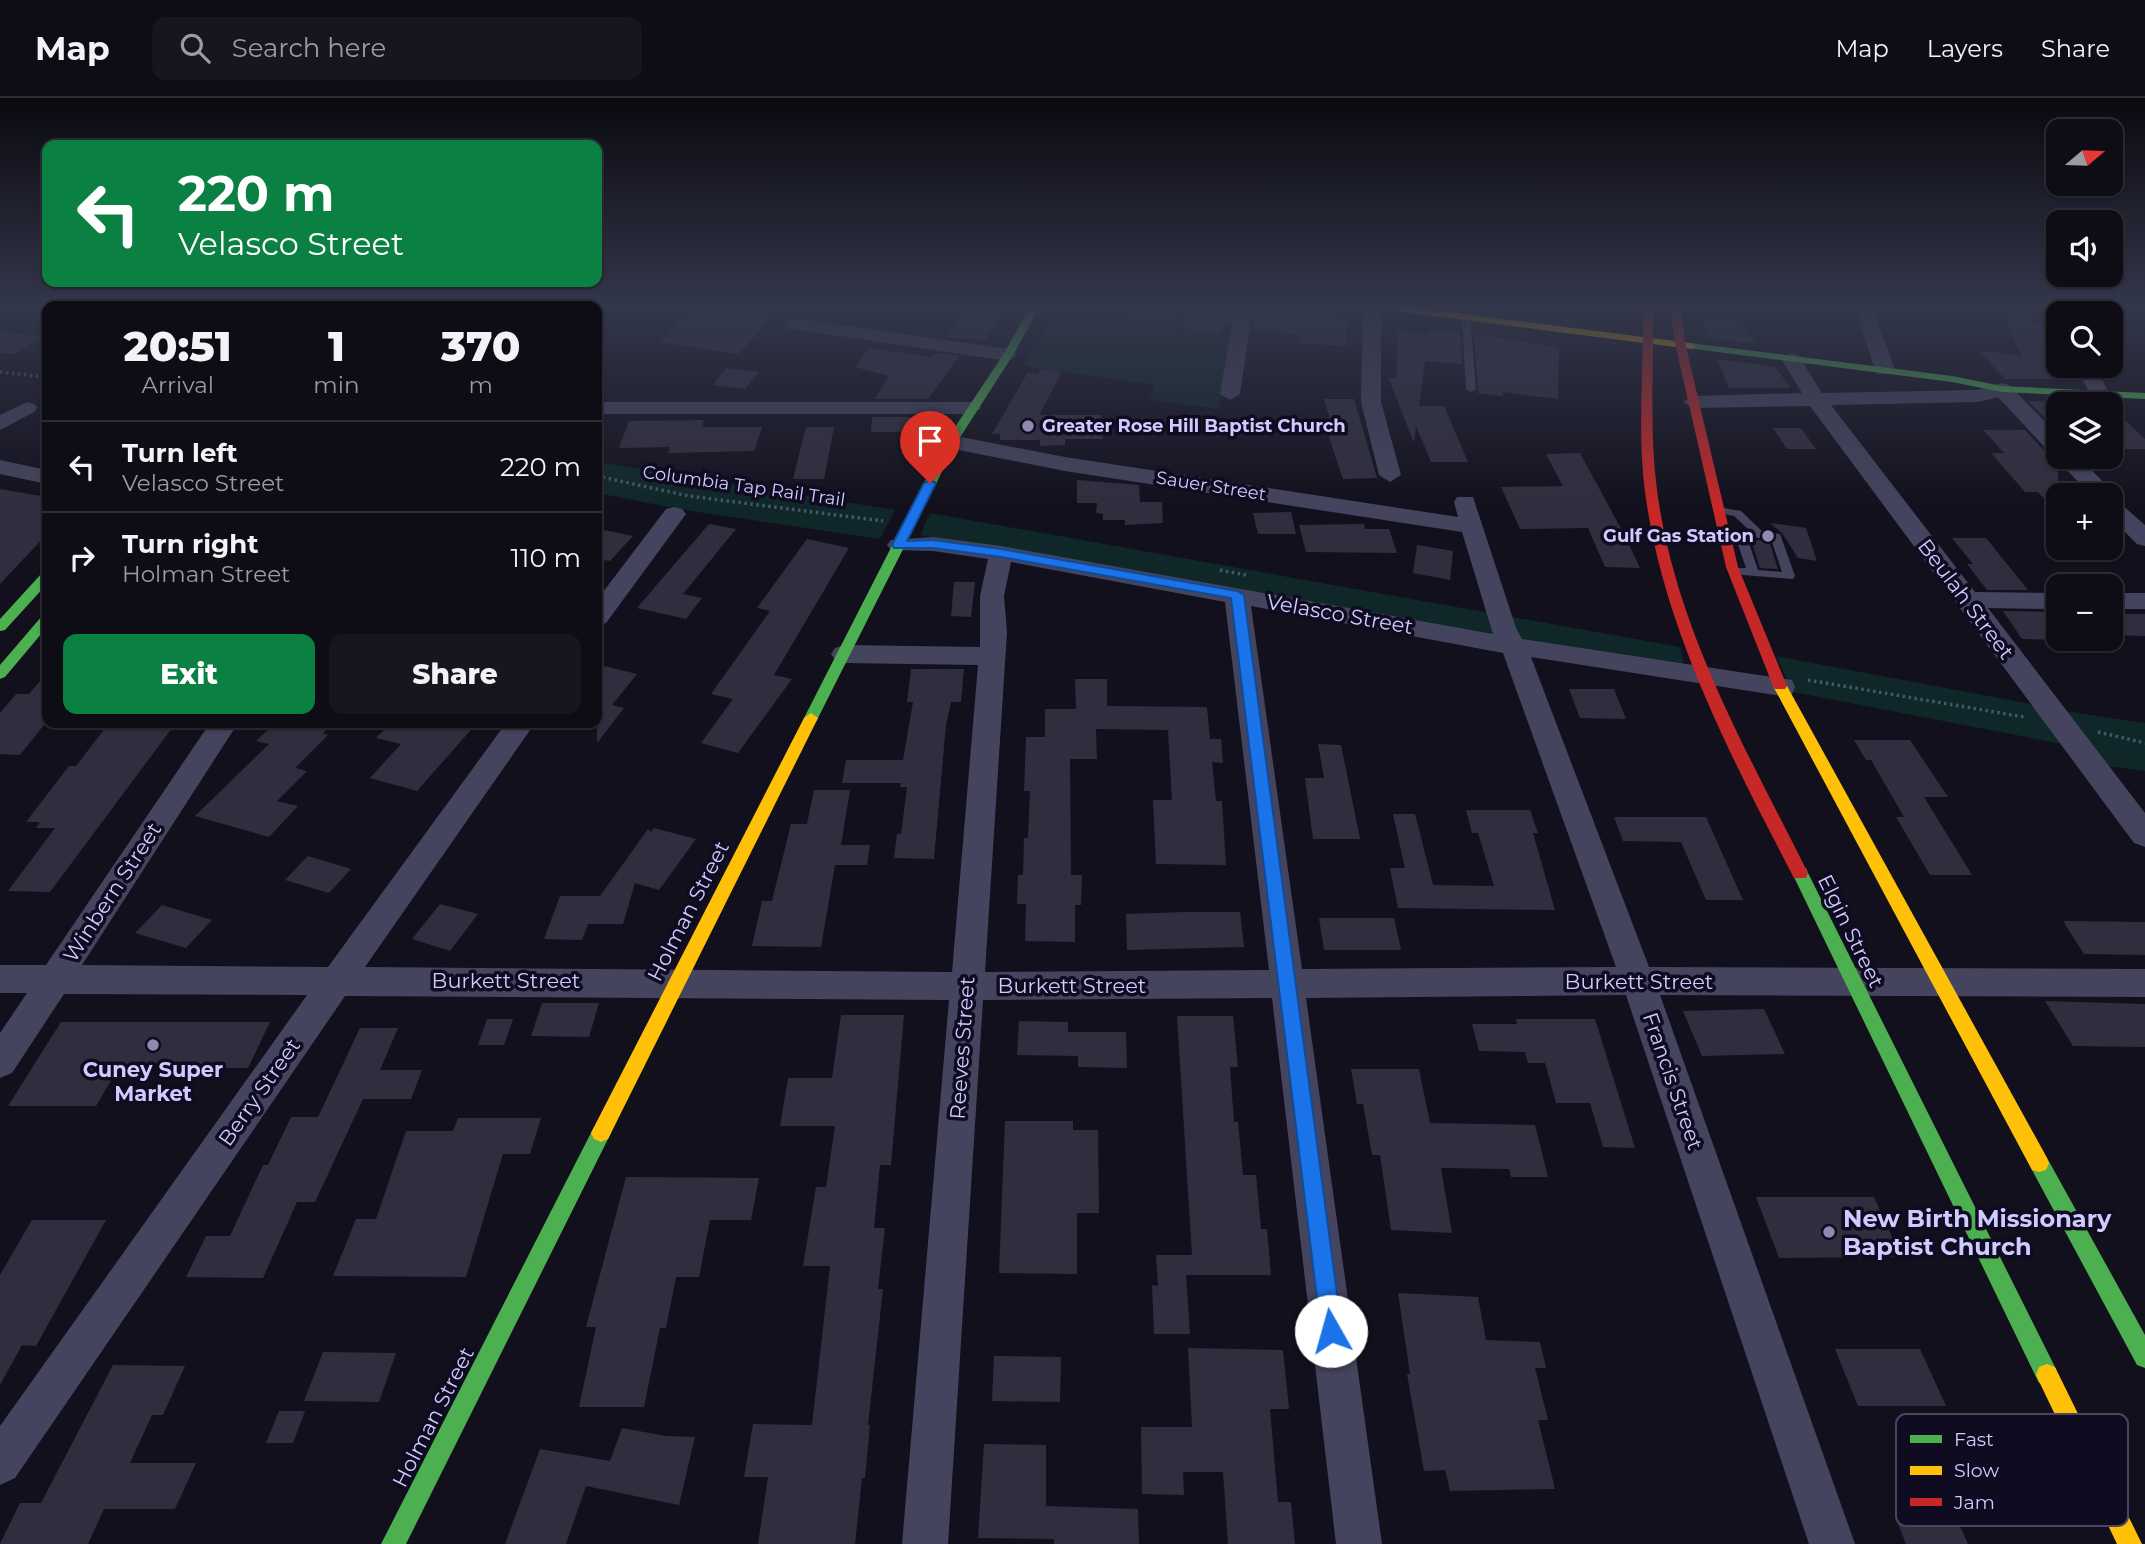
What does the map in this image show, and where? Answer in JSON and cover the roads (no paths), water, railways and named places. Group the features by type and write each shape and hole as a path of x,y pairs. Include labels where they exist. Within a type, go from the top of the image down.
{"main road":[{"name":"Holman Street","path":"393,1544 675,982 951,442 996,372"},
{"name":"Elgin Street","path":"1648,372 1646,401 1666,569 1702,674 2066,1414"},
{"path":"1686,372 1711,499 1733,571 1774,674 1792,683 1939,981 2145,1357"},
{"path":"1900,372 2002,389 2052,392"},
{"path":"2123,396 2145,396"},
{"path":"0,626 42,581"},
{"path":"0,674 42,625"},
{"name":"Elgin Street","path":"2121,1526 2130,1544"}],"street":[{"path":"1230,394 1233,372"},
{"path":"1371,372 1371,402 1390,475"},
{"name":"Beulah Street","path":"1799,372 1815,398 2145,835"},
{"path":"1693,402 1978,396 2002,389 2046,435"},
{"path":"0,424 27,408"},
{"path":"602,408 972,408"},
{"name":"Sauer Street","path":"951,442 1065,464 1469,514"},
{"path":"0,467 42,476"},
{"path":"2078,469 2092,483"},
{"path":"607,587 674,514"},
{"name":"Francis Street","path":"1469,514 1503,629 1514,646 1638,981 1832,1544"},
{"path":"2123,516 2145,539"},
{"name":"Velasco Street","path":"899,545 933,544 1001,553 1514,646 1702,674 1792,683"},
{"name":"Reeves Street","path":"925,1544 992,656 992,596 1001,553"},
{"path":"1237,595 1359,1544"},
{"path":"1967,600 2046,601"},
{"path":"2123,601 2145,601"},
{"path":"844,653 992,656"},
{"name":"Winbern Street","path":"0,1062 221,728"},
{"name":"Berry Street","path":"0,1463 338,979 517,728"},
{"name":"Burkett Street","path":"0,979 338,979 966,986 1638,981 2145,983"}],"lane":[{"path":"1470,372 1471,389"},
{"path":"1711,499 1737,513 1759,534"},
{"path":"1733,571 1753,573 1789,576 1776,536 1740,533 1753,573"}],"place":[{"name":"Greater Rose Hill Baptist Church","path":"1028,426"},
{"name":"Gulf Gas Station","path":"1768,536"},
{"name":"Cuney Super Market","path":"153,1045"},
{"name":"New Birth Missionary Baptist Church","path":"1829,1232"}]}
